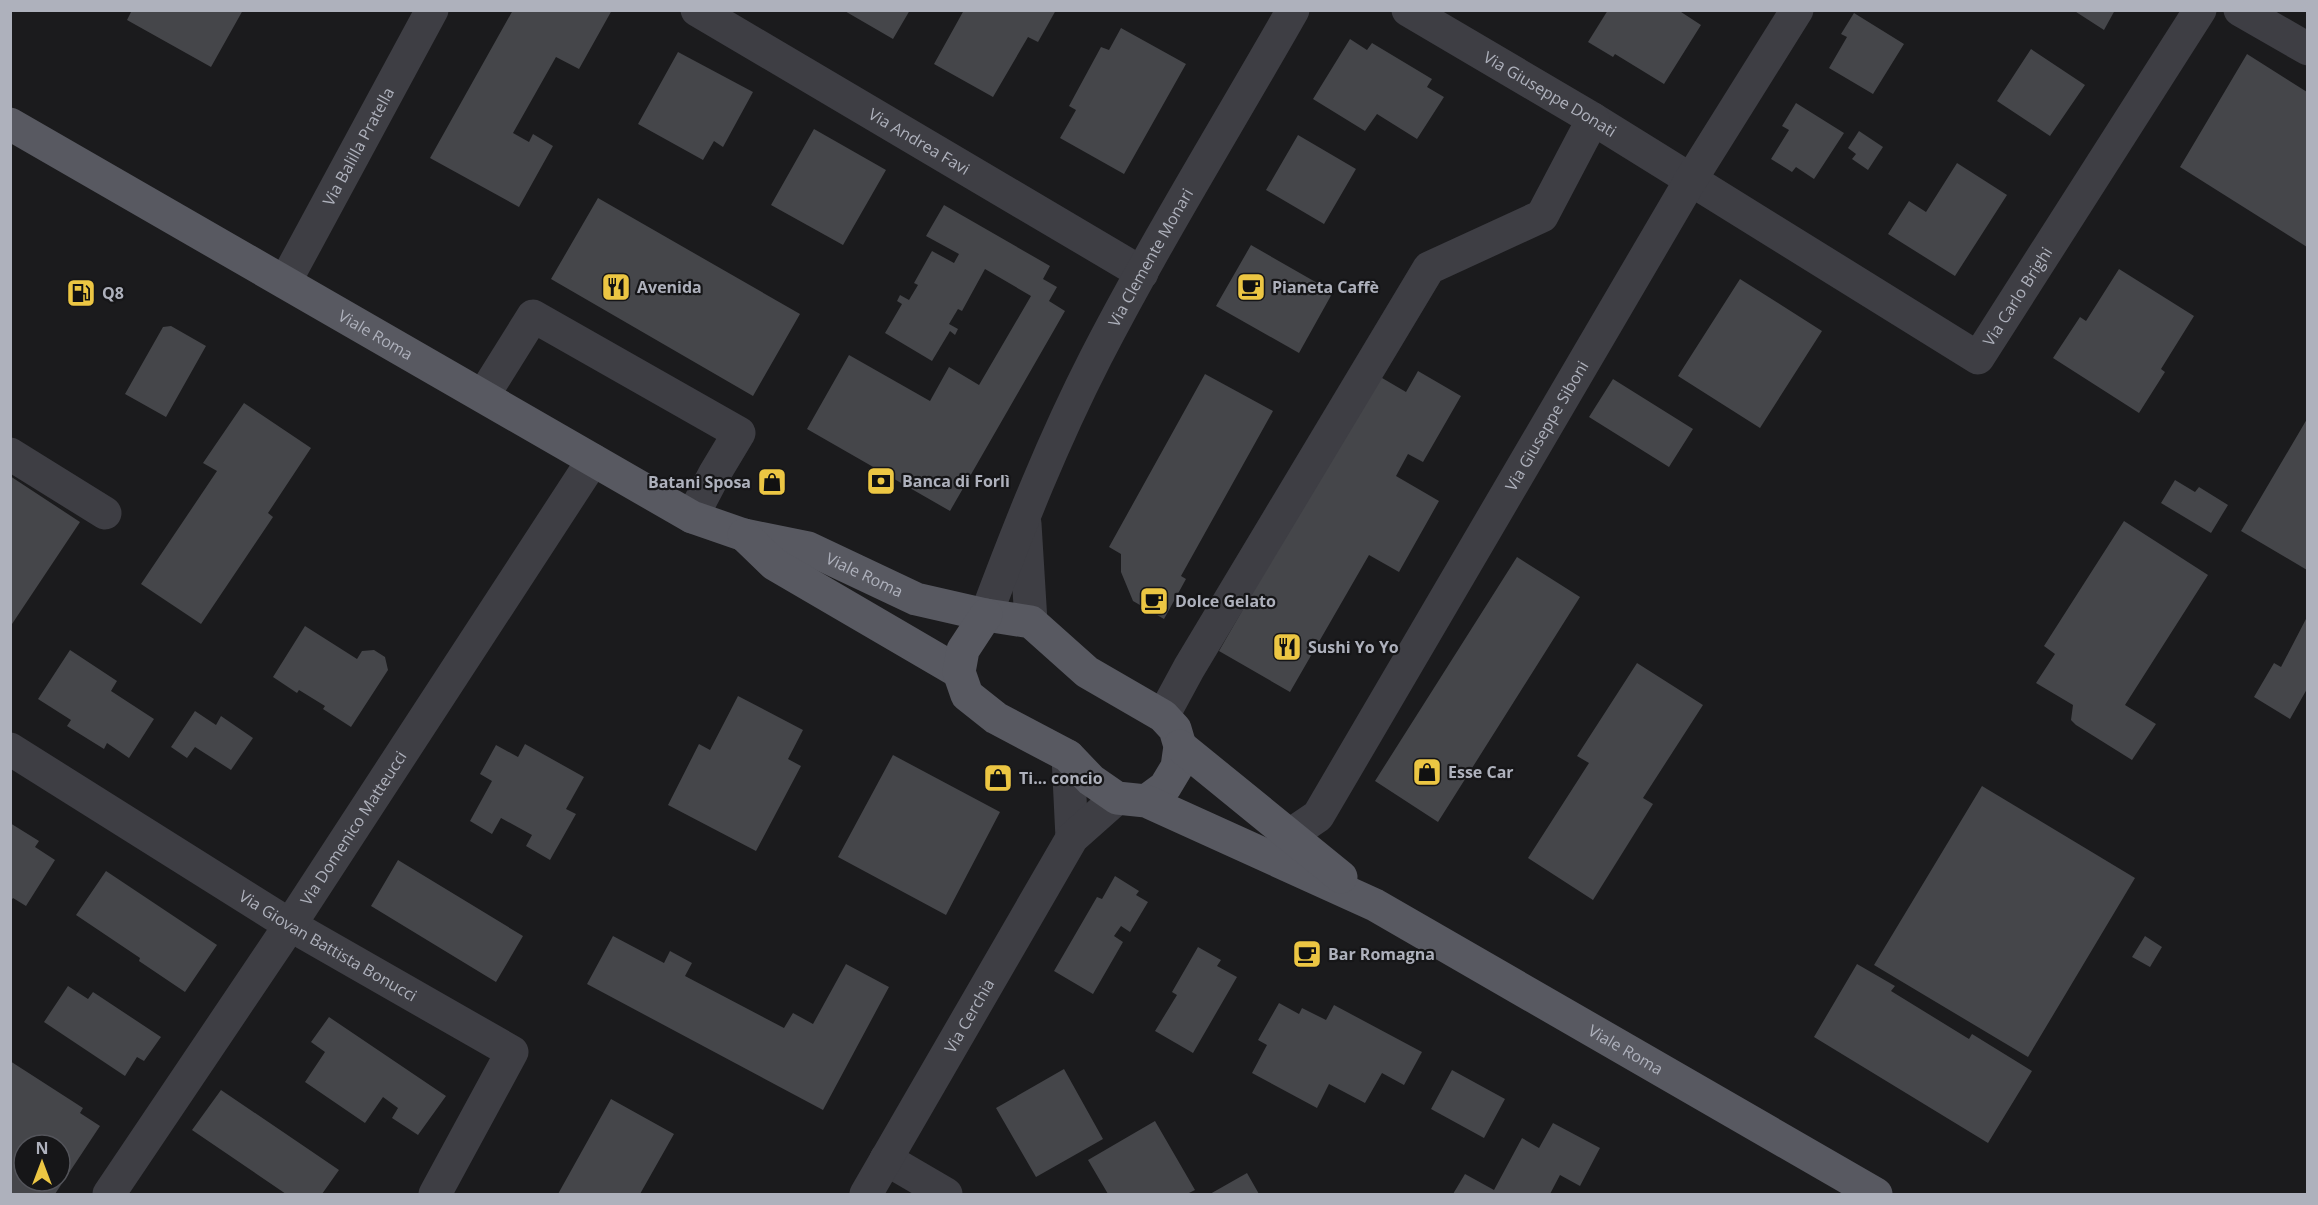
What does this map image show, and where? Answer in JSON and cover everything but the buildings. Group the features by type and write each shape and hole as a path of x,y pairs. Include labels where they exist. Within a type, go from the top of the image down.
{"main road":[{"name":"Viale Roma","path":"10,124 692,517 744,535 808,548 916,599 986,615 1031,622"},
{"name":"Viale Roma","path":"744,535 774,564 959,672 967,695 996,718 1068,756 1091,780 1375,905 1876,1194"},
{"path":"959,672 963,650 986,615"},
{"path":"1031,622 1087,672 1163,716 1175,729 1180,746 1177,767 1165,787 1132,800"},
{"name":"Viale Roma","path":"1180,746 1375,905"}],"street":[{"name":"Via Balilla Pratella","path":"285,282 432,10"},
{"name":"Via Andrea Favi","path":"697,10 1142,273"},
{"name":"Via Clemente Monari","path":"986,615 1024,513 1050,452 1096,358 1142,273 1293,10"},
{"name":"Via Giuseppe Donati","path":"1408,10 1593,119 1690,182"},
{"name":"Via Giuseppe Siboni","path":"1290,835 1318,816 1690,182 1797,10"},
{"name":"Via Carlo Brighi","path":"1690,182 1978,358 2200,10"},
{"path":"2240,10 2307,49"},
{"path":"1163,716 1189,668 1429,268 1542,216 1593,119"},
{"path":"483,396 533,316 739,433 692,517"},
{"path":"10,454 105,513"},
{"name":"Via Domenico Matteucci","path":"109,1194 290,925 593,460"},
{"name":"Via Clemente Monari","path":"1024,513 1031,622"},
{"name":"Via Giovan Battista Bonucci","path":"10,749 290,925 512,1052 435,1194"},
{"path":"1068,756 1072,838"},
{"name":"Via Cerchia","path":"866,1194 1072,838 1132,800"},
{"path":"886,1159 946,1194"}],"place":[{"name":"Avenida","path":"616,287"},
{"name":"Pianeta Caffè","path":"1251,287"},
{"name":"Q8","path":"81,293"},
{"name":"Banca di Forlì","path":"881,481"},
{"name":"Batani Sposa","path":"772,482"},
{"name":"Dolce Gelato","path":"1154,601"},
{"name":"Sushi Yo Yo","path":"1287,647"},
{"name":"Esse Car","path":"1427,772"},
{"name":"Ti... concio","path":"998,778"},
{"name":"Bar Romagna","path":"1307,954"}]}
